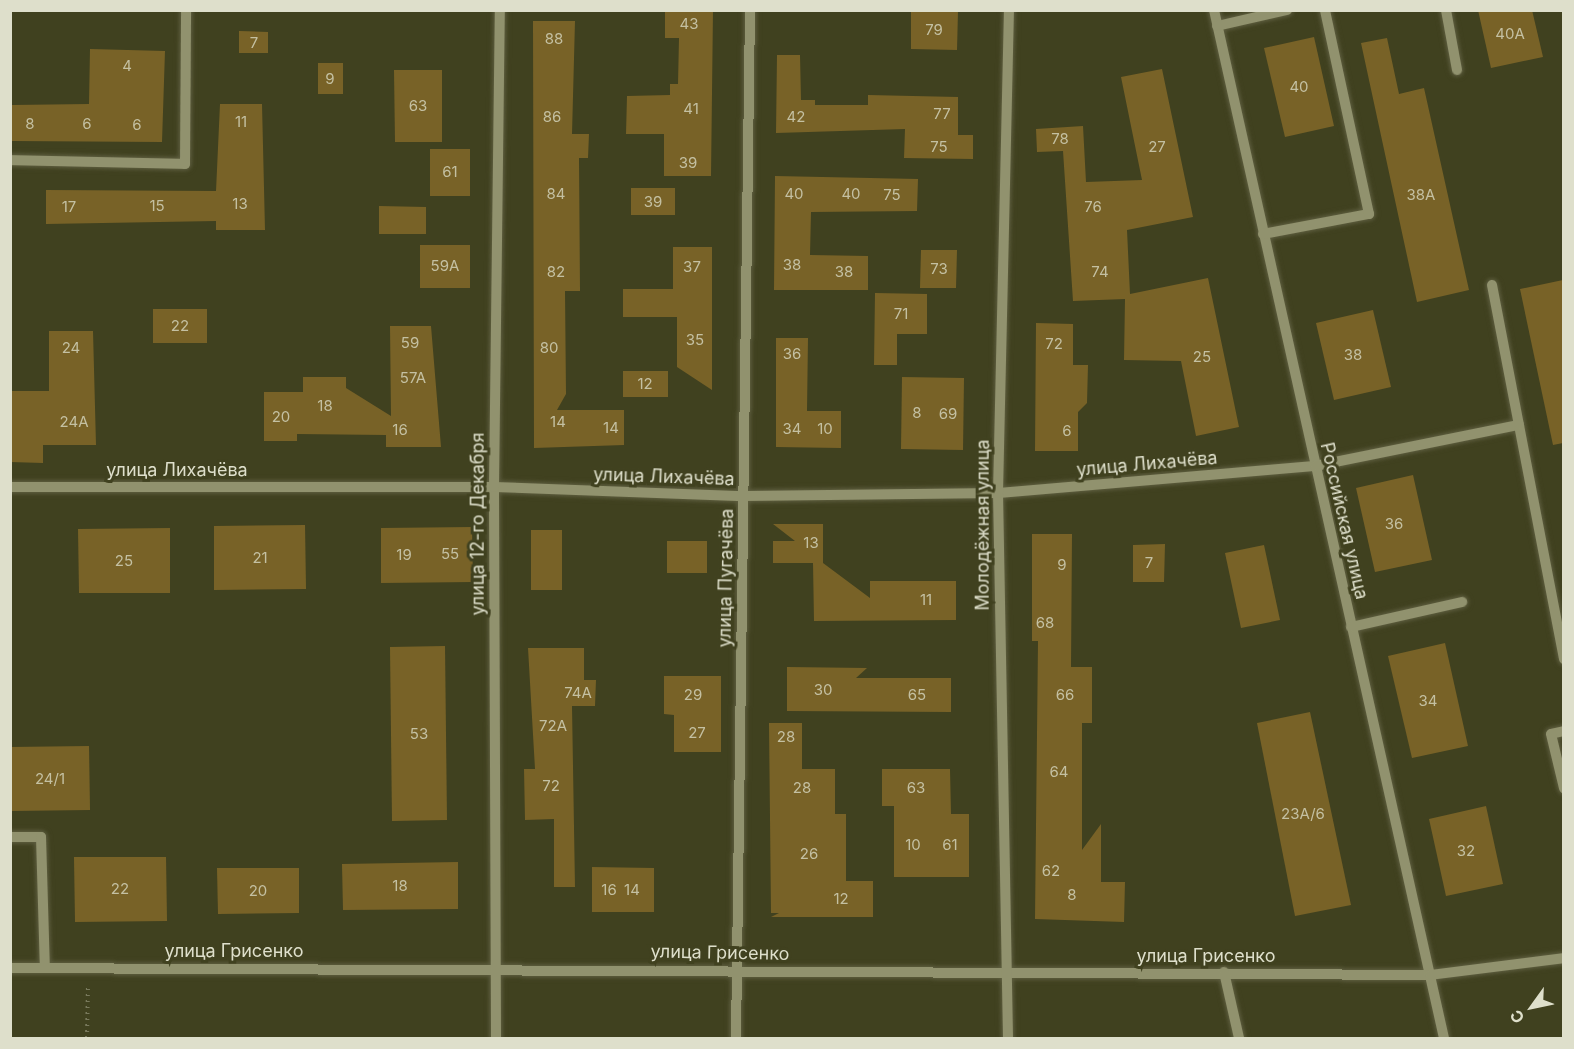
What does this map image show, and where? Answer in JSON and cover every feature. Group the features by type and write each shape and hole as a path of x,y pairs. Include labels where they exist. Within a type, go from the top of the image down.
{"street":[{"path":"10,160 185,164 186,10"},
{"name":"улица 12-го Декабря","path":"496,1038 494,487 500,10"},
{"name":"улица Пугачёва","path":"736,1038 750,10"},
{"name":"Молодёжная улица","path":"1008,1038 998,493 1009,10"},
{"name":"Российская улица","path":"1214,10 1444,1038"},
{"path":"1217,26 1287,10"},
{"path":"1263,234 1369,214 1325,10"},
{"path":"1446,10 1457,70"},
{"path":"1492,285 1563,659"},
{"name":"улица Лихачёва","path":"10,487 494,487 744,496 998,493 1315,466 1519,425"},
{"path":"1351,627 1462,602"},
{"path":"1563,731 1551,734 1563,789"},
{"path":"10,837 41,837 45,968"},
{"name":"улица Грисенко","path":"10,968 736,969 1007,974 1224,972 1430,975 1563,958"},
{"path":"1224,972 1239,1038"}],"path":[{"path":"87,1038 88,968"}],"building":[{"path":"665,10 713,10 711,176 664,176 664,134 626,134 627,96 670,95 670,84 678,84 679,38 665,38"},
{"path":"1478,10 1532,10 1543,57 1491,68"},
{"path":"911,11 958,11 957,50 911,49"},
{"path":"533,21 575,21 572,134 589,134 588,158 579,158 580,291 565,291 566,394 557,410 624,410 624,445 534,448"},
{"path":"239,31 268,32 268,53 239,53"},
{"path":"1314,37 1334,126 1285,137 1264,48"},
{"path":"1387,38 1399,94 1424,88 1469,290 1417,302 1361,43"},
{"path":"90,49 165,51 162,142 11,141 12,105 89,104"},
{"path":"777,55 800,55 801,100 815,100 815,105 868,105 868,95 958,97 958,135 973,135 973,159 904,158 905,129 776,133"},
{"path":"318,63 343,63 343,94 318,94"},
{"path":"1162,69 1193,217 1127,230 1130,294 1208,278 1239,427 1196,436 1181,361 1124,360 1125,299 1073,301 1063,151 1037,152 1036,129 1083,126 1086,182 1142,180 1121,77"},
{"path":"394,70 442,70 442,142 395,142"},
{"path":"220,104 262,104 265,230 216,230 216,221 46,224 46,190 216,191"},
{"path":"430,149 470,149 470,196 430,196"},
{"path":"775,176 918,179 917,211 811,212 810,255 868,256 868,290 774,290"},
{"path":"631,188 675,188 675,215 631,215"},
{"path":"379,206 426,207 426,234 379,234"},
{"path":"420,245 470,245 470,288 420,288"},
{"path":"673,247 712,247 712,390 677,367 677,317 623,317 623,289 673,289"},
{"path":"921,250 957,250 956,288 920,288"},
{"path":"1563,280 1563,443 1553,445 1520,289"},
{"path":"875,293 927,294 927,334 897,334 897,365 874,365"},
{"path":"153,309 207,309 207,343 153,343"},
{"path":"1373,310 1391,387 1334,400 1316,323"},
{"path":"1036,323 1073,324 1073,365 1088,365 1087,403 1078,412 1078,451 1035,451"},
{"path":"390,326 431,326 441,447 386,447 386,435 297,434 297,441 264,441 264,392 303,392 303,377 346,377 346,388 391,416"},
{"path":"49,331 93,331 96,445 43,445 43,463 10,462 10,391 49,391"},
{"path":"776,338 808,338 807,411 841,411 841,448 776,447"},
{"path":"623,371 668,371 668,397 623,397"},
{"path":"902,377 964,378 963,450 901,449"},
{"path":"1413,475 1432,560 1375,572 1356,488"},
{"path":"773,524 823,524 823,563 870,598 870,581 956,581 956,620 814,621 813,563 773,563 773,541 795,541"},
{"path":"305,525 306,589 214,590 214,526"},
{"path":"472,527 473,582 381,583 381,528"},
{"path":"170,528 170,593 79,593 78,529"},
{"path":"531,530 562,530 562,590 531,590"},
{"path":"1032,534 1072,534 1071,667 1092,667 1092,723 1082,723 1082,850 1101,824 1101,882 1125,882 1124,922 1035,919 1038,641 1032,641"},
{"path":"667,541 707,541 707,573 667,573"},
{"path":"1165,544 1164,582 1133,582 1133,545"},
{"path":"1264,545 1280,620 1241,628 1225,553"},
{"path":"1445,643 1468,746 1412,758 1388,656"},
{"path":"445,646 447,820 392,821 390,647"},
{"path":"528,648 584,648 584,680 596,680 595,706 572,706 575,887 554,887 554,819 525,820 524,769 535,769"},
{"path":"787,667 867,668 856,678 951,678 951,712 787,711"},
{"path":"664,676 721,676 721,752 674,752 674,715 664,714"},
{"path":"1310,712 1351,905 1295,916 1257,723"},
{"path":"769,723 802,723 802,769 835,769 835,814 846,814 846,881 873,881 873,917 771,917 779,913 771,913"},
{"path":"89,746 90,810 10,811 10,747"},
{"path":"882,769 950,769 951,814 969,814 969,877 894,877 894,806 882,806"},
{"path":"1486,806 1503,884 1446,896 1429,819"},
{"path":"74,857 166,857 167,921 75,922"},
{"path":"458,862 458,909 343,910 342,864"},
{"path":"592,867 654,868 654,912 592,912"},
{"path":"217,868 299,868 299,913 218,914"}]}
